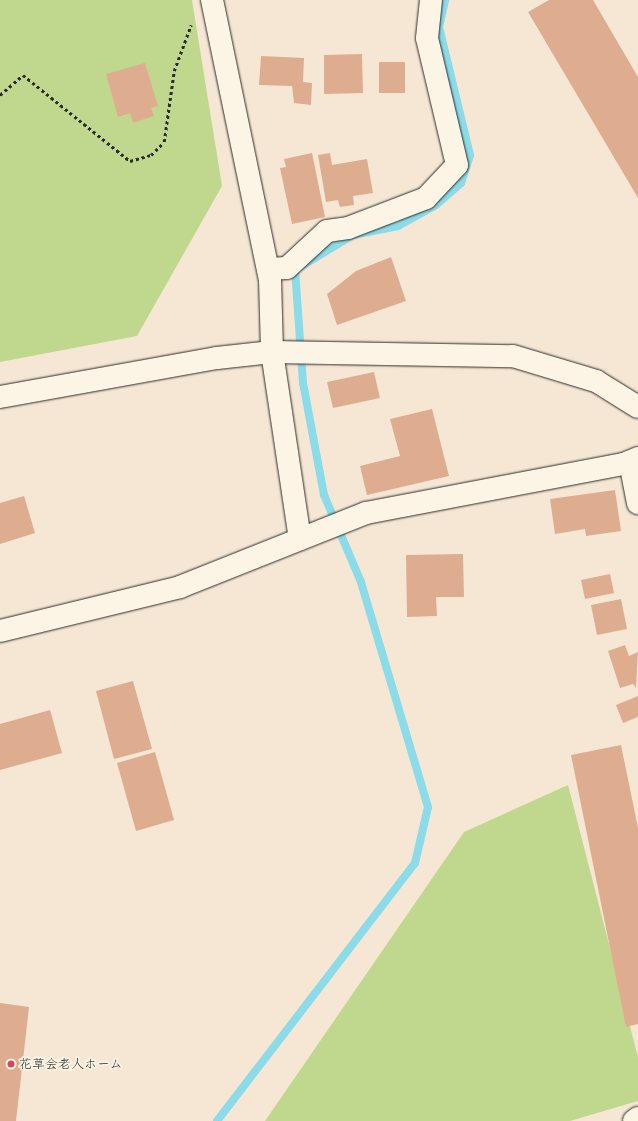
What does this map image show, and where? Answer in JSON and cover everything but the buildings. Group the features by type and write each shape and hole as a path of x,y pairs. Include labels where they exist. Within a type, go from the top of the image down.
{"street":[{"path":"212,0 270,279 277,352 300,539"},
{"path":"268,269 287,268 328,231 348,228 426,198 457,165 427,38 431,0"},
{"path":"0,397 217,358 277,352 513,356 596,381 638,407"},
{"path":"0,631 180,587 366,513 634,460 638,503"},
{"path":"634,1121 638,1118"}],"path":[{"path":"0,95 23,75 130,161 151,155 164,142 174,71 192,21"}],"green space":[{"path":"0,0 192,0 222,186 137,336 0,362"},
{"path":"568,785 638,1057 638,1101 570,1121 265,1121 464,832"}],"waterway":[{"path":"217,1121 415,863 428,807 361,582 324,495 303,383 295,270 353,235 398,226 436,205 461,183 470,155 439,27 445,0"}],"place":[{"name":"花草会老人ホーム","path":"11,1064"}]}
